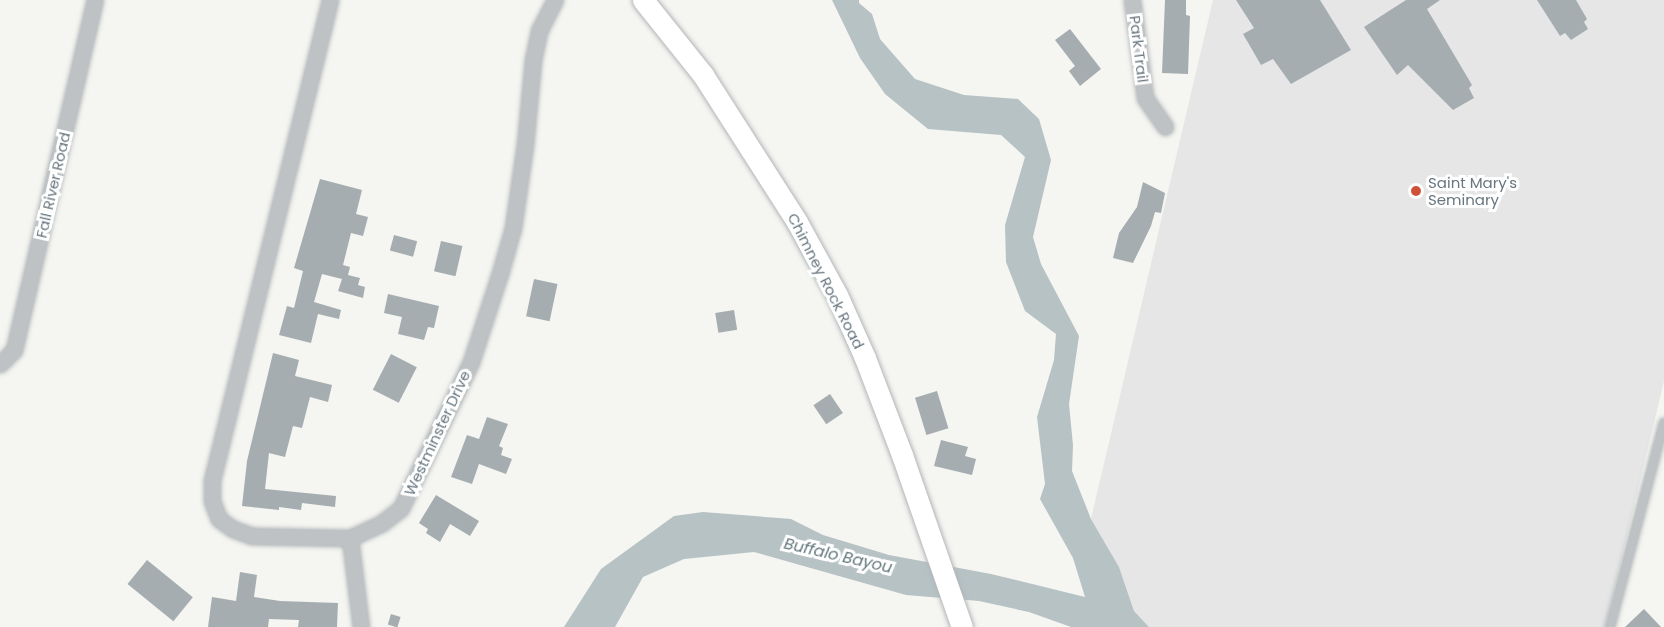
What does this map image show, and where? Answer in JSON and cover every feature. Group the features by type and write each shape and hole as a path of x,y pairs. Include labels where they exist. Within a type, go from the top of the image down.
{"main road":[{"name":"Chimney Rock Road","path":"643,0 703,75 797,222 837,295 865,358 962,627"}],"street":[{"name":"Fall River Road","path":"0,364 14,350 95,0"},
{"name":"Westminster Drive","path":"330,0 212,482 212,501 219,519 233,529 252,536 350,538 382,523 401,508 471,362 513,228 525,145 533,60 539,31 555,0"},
{"name":"Park Trail","path":"1132,0 1145,98 1165,127"},
{"path":"350,538 361,627"}],"lane":[{"path":"1610,627 1664,423"}],"shaded area":[{"name":"Saint Mary's Seminary","path":"1213,0 1664,0 1664,381 1605,627 1149,627 1134,611 1119,567 1091,519"}],"water":[{"name":"Buffalo Bayou","path":"832,0 859,0 859,3 872,14 880,39 915,79 964,95 1018,99 1039,119 1051,160 1033,237 1041,264 1079,336 1069,404 1073,445 1072,471 1091,519 1119,567 1134,611 1149,627 1071,627 1029,612 979,601 906,595 754,552 684,559 643,577 615,627 564,627 601,569 674,516 703,512 791,519 823,535 889,555 991,574 1085,597 1073,558 1040,499 1045,484 1037,417 1054,360 1056,334 1025,311 1006,262 1005,225 1025,157 1001,135 928,129 885,94 860,58"}],"building":[{"path":"1165,0 1186,0 1186,15 1190,16 1188,74 1162,73"},
{"path":"1236,0 1320,0 1351,50 1291,84 1273,59 1261,65 1243,34 1254,28"},
{"path":"1406,0 1440,0 1427,9 1472,85 1469,88 1474,98 1453,110 1408,65 1397,75 1364,27"},
{"path":"1537,0 1576,0 1587,19 1584,22 1588,29 1571,40 1565,33 1560,36"},
{"path":"1070,29 1101,69 1080,86 1069,71 1075,66 1055,40"},
{"path":"320,179 362,190 356,214 368,217 363,236 351,233 343,265 350,267 348,275 360,278 358,285 365,287 363,298 338,291 342,279 322,274 314,302 341,310 339,319 318,314 311,343 279,335 287,306 294,308 303,271 294,268"},
{"path":"1143,182 1165,193 1161,213 1155,212 1151,226 1133,263 1113,258 1119,233 1137,207"},
{"path":"394,235 417,241 413,257 390,250"},
{"path":"441,241 462,246 455,276 434,271"},
{"path":"534,279 557,284 550,321 526,316"},
{"path":"388,294 439,306 434,328 428,327 424,340 398,334 402,317 384,313"},
{"path":"734,310 737,330 718,333 715,313"},
{"path":"273,353 299,360 295,376 332,385 328,402 310,397 302,428 293,426 285,457 269,453 265,489 336,496 335,507 302,503 301,510 242,506 247,461"},
{"path":"391,354 417,367 399,403 373,390"},
{"path":"937,391 948,428 926,435 915,398"},
{"path":"830,394 843,413 826,424 813,405"},
{"path":"487,417 508,424 499,446 503,448 501,455 512,459 506,474 479,464 472,484 451,477 467,435 479,439"},
{"path":"941,440 968,447 965,456 976,459 972,475 934,466"},
{"path":"436,495 479,521 470,536 450,524 440,542 426,533 428,529 419,523"},
{"path":"147,560 193,597 173,621 127,584"},
{"path":"240,572 257,575 254,597 280,601 338,603 337,627 298,627 299,620 269,619 268,627 208,627 212,597 236,601"},
{"path":"1644,609 1661,627 1625,627"},
{"path":"391,614 401,617 397,627 388,625"}],"place":[{"name":"Saint Mary's Seminary","path":"1416,191"}]}
